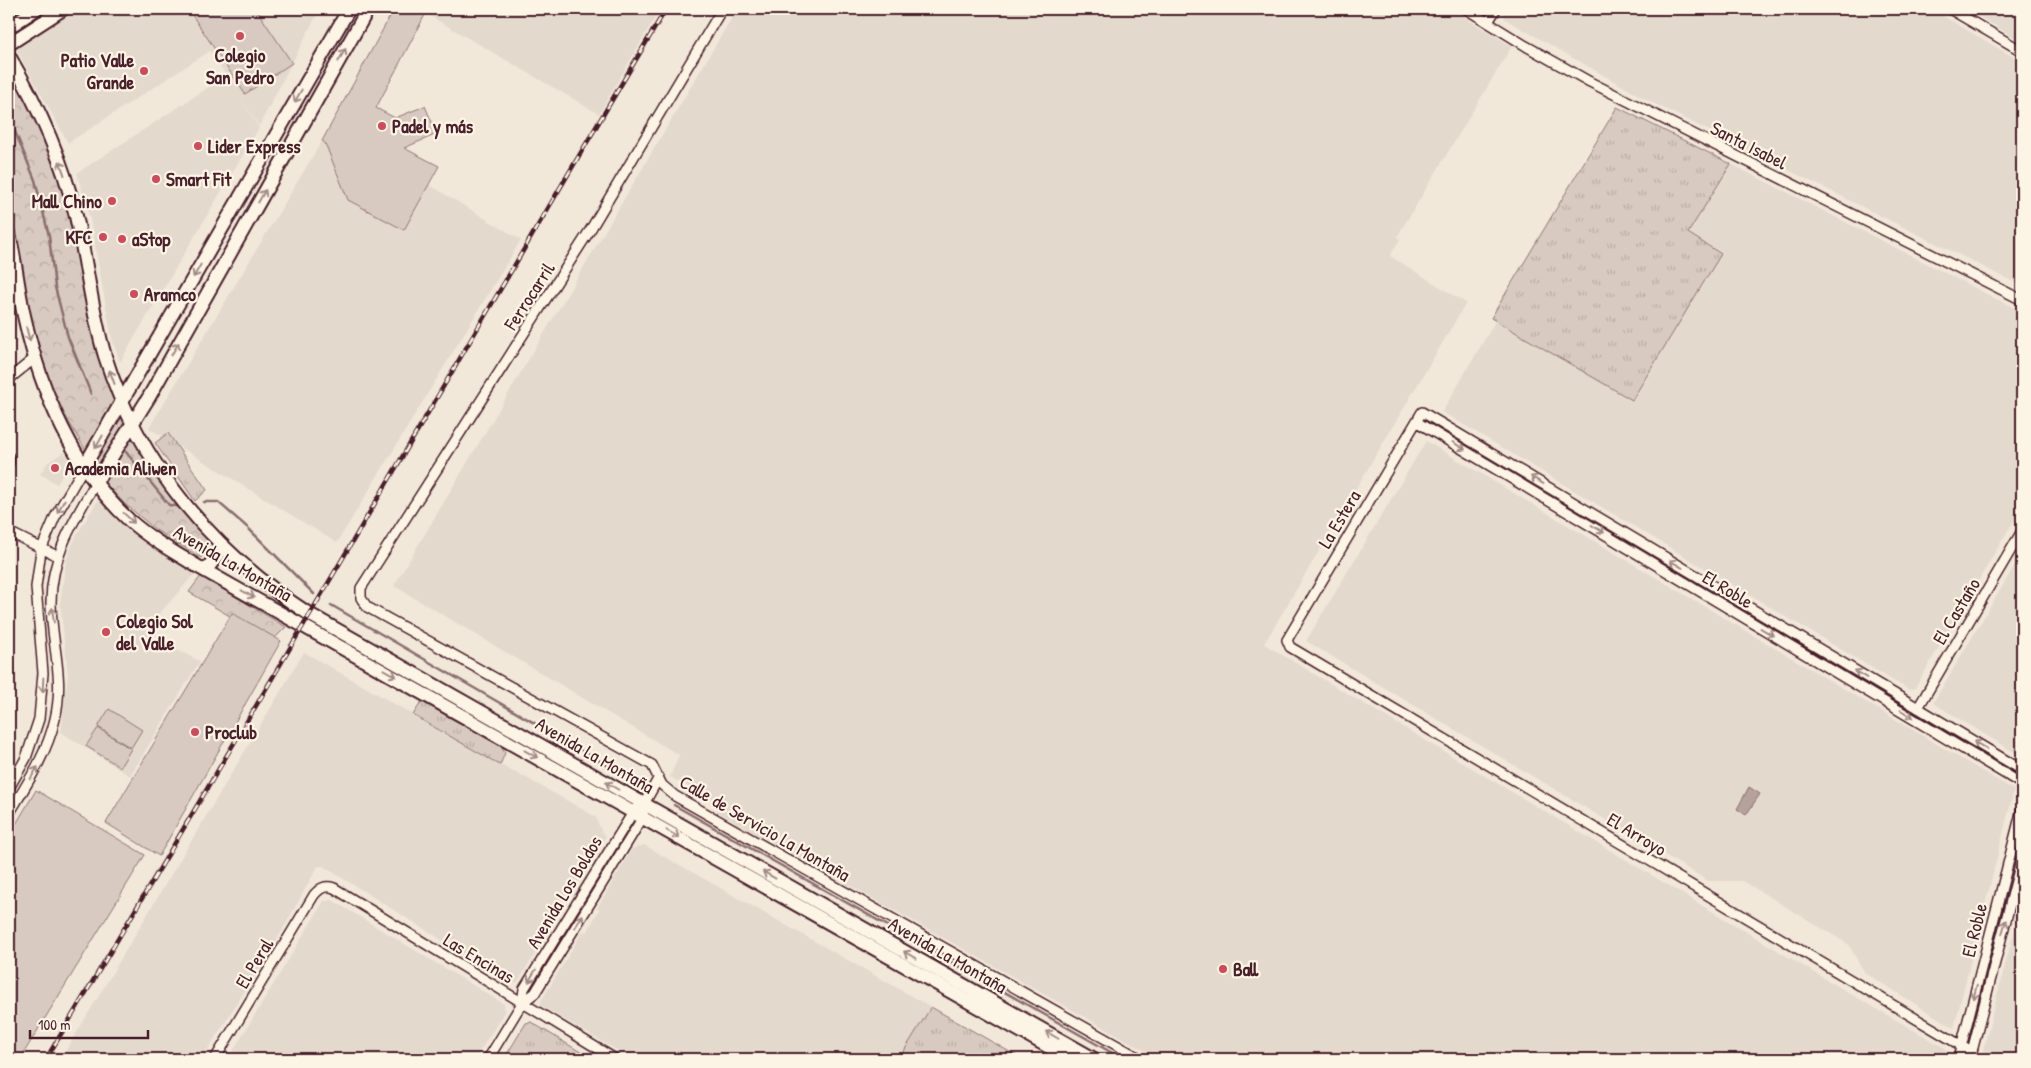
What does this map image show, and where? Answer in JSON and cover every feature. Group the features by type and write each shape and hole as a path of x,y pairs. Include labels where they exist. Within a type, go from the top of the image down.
{"main road":[{"path":"9,27 36,9"},
{"path":"9,44 63,9"},
{"path":"85,465 349,9"},
{"path":"96,482 368,9"},
{"name":"Avenida La Montaña","path":"9,56 39,111 64,174 76,218 96,322 105,356 122,402 173,490 194,517 223,548 263,582 309,614 640,811 1070,1059"},
{"name":"Avenida La Montaña","path":"9,234 25,319 35,358 53,407 96,482 118,508 143,532 206,570 640,811 1094,1059"},
{"path":"206,570 223,548"}],"street":[{"name":"Ferrocarril","path":"361,598 361,588 592,227 722,9"},
{"name":"Santa Isabel","path":"1466,9 1590,82 2022,300"},
{"path":"1488,22 1496,9"},
{"path":"1952,9 2022,51"},
{"path":"9,379 35,358"},
{"name":"La Estera","path":"1287,643 1315,591 1422,412"},
{"name":"El Roble","path":"1422,412 2022,770"},
{"name":"El Roble","path":"1417,422 2022,784"},
{"path":"9,457 9,463"},
{"path":"9,788 26,758 40,711 43,673 36,599 41,550 55,517 85,465"},
{"path":"9,814 42,759 55,720 60,672 51,602 57,556 96,482"},
{"name":"El Castaño","path":"1918,708 2022,531"},
{"path":"9,532 41,550 57,556"},
{"name":"Calle de Servicio La Montaña","path":"361,598 367,607 652,765 666,791 1141,1059"},
{"name":"El Arroyo","path":"1287,643 1290,647 1962,1046 1971,1055"},
{"path":"1802,652 1808,643"},
{"name":"Avenida Los Boldos","path":"488,1059 522,1003 524,989 640,811 658,779"},
{"name":"El Roble","path":"1958,1059 2022,810"},
{"name":"El Roble","path":"1971,1055 2022,858"},
{"name":"Las Encinas","path":"325,887 334,888 615,1059"},
{"name":"El Peral","path":"215,1059 314,895 325,887"}],"shaded area":[{"path":"70,9 320,9 259,126 240,98 259,128 120,362 112,339 90,219 77,173 226,76 210,51 68,143 14,45"},
{"path":"418,9 660,9 599,114"},
{"path":"737,9 1451,9 1512,46 1397,237 1400,239 1390,256 1466,303 1264,644 1837,986 1945,1048 1948,1054 1947,1059 1160,1059 716,811 720,804 670,777 679,755 394,586"},
{"path":"1506,9 1931,9 2022,62 2022,286 1647,100 1505,19 1504,13"},
{"path":"1974,9 2022,9 2022,42 1972,12"},
{"path":"322,141 403,229 428,184 521,240 337,543 149,428"},
{"path":"1731,164 2022,312 2022,507 1915,688 1909,690 1442,412 1496,320 1632,400 1720,254 1688,233"},
{"path":"1426,441 2014,790 1954,1028 1865,973 1848,944 1743,881 1708,881 1306,641"},
{"name":"Academia Aliwen","path":"64,452 71,462 57,484 40,474 47,463"},
{"name":"Colegio Sol del Valle","path":"101,495 197,571 147,628 150,637 200,661 130,776 61,732 68,674 60,603 66,560 76,536"},
{"path":"2022,553 2022,757 1933,703"},
{"path":"304,652 513,772 596,817 601,831 606,836 518,982 511,983 323,866 318,866 278,938 202,1059 61,1059"},
{"path":"1749,787 1760,794 1746,815 1737,809"},
{"path":"644,845 931,1007 899,1059 632,1059 541,1006 541,1001 583,931 587,932 599,910 597,908 632,849"},
{"path":"332,900 504,1004 505,1011 475,1059 228,1059 324,901"},
{"path":"2022,902 2022,1059 1981,1059 1996,999"}],"green space":[{"name":"Colegio San Pedro","path":"188,9 256,9 292,63 245,94"},
{"name":"Padel y más","path":"394,9 418,9 426,13 376,108 395,118 425,106 437,134 404,148 439,166 404,230 348,200 325,143 322,141"},
{"path":"17,80 37,123 60,182 85,286 116,390 212,540 201,558 156,530 124,503 105,483 53,395 33,338 25,285 9,207 9,86"},
{"path":"1617,107 1731,164 1688,233 1721,254 1632,400 1491,318"},
{"path":"168,433 207,490 195,501 155,443"},
{"path":"201,576 286,627 272,641 189,592"},
{"name":"Proclub","path":"232,613 281,641 159,856 106,823"},
{"path":"422,701 500,745 505,753 500,765 413,715"},
{"path":"109,709 142,730 131,748 98,727"},
{"path":"98,728 131,749 120,767 86,746"},
{"path":"36,790 145,855 20,1059 9,1059 9,836"},
{"path":"931,1007 1022,1059 899,1059"},
{"path":"531,1022 592,1059 504,1059 526,1023"}],"waterway":[{"path":"9,117 35,180 49,236 55,287 68,337 91,394"},
{"path":"126,452 169,505 182,507"},
{"path":"204,502 218,502 248,528 314,594"},
{"path":"331,605 636,782"},
{"path":"674,805 1123,1059"}],"railway":[{"path":"46,1059 666,9"}],"place":[{"name":"Colegio San Pedro","path":"240,36"},
{"name":"Patio Valle Grande","path":"144,71"},
{"name":"Padel y más","path":"382,126"},
{"name":"Lider Express","path":"198,146"},
{"name":"Smart Fit","path":"156,179"},
{"name":"Mall Chino","path":"112,201"},
{"name":"KFC","path":"103,237"},
{"name":"aStop","path":"122,239"},
{"name":"Aramco","path":"134,294"},
{"name":"Academia Aliwen","path":"55,468"},
{"name":"Colegio Sol del Valle","path":"106,632"},
{"name":"Proclub","path":"195,732"},
{"name":"Ball","path":"1223,969"}]}
